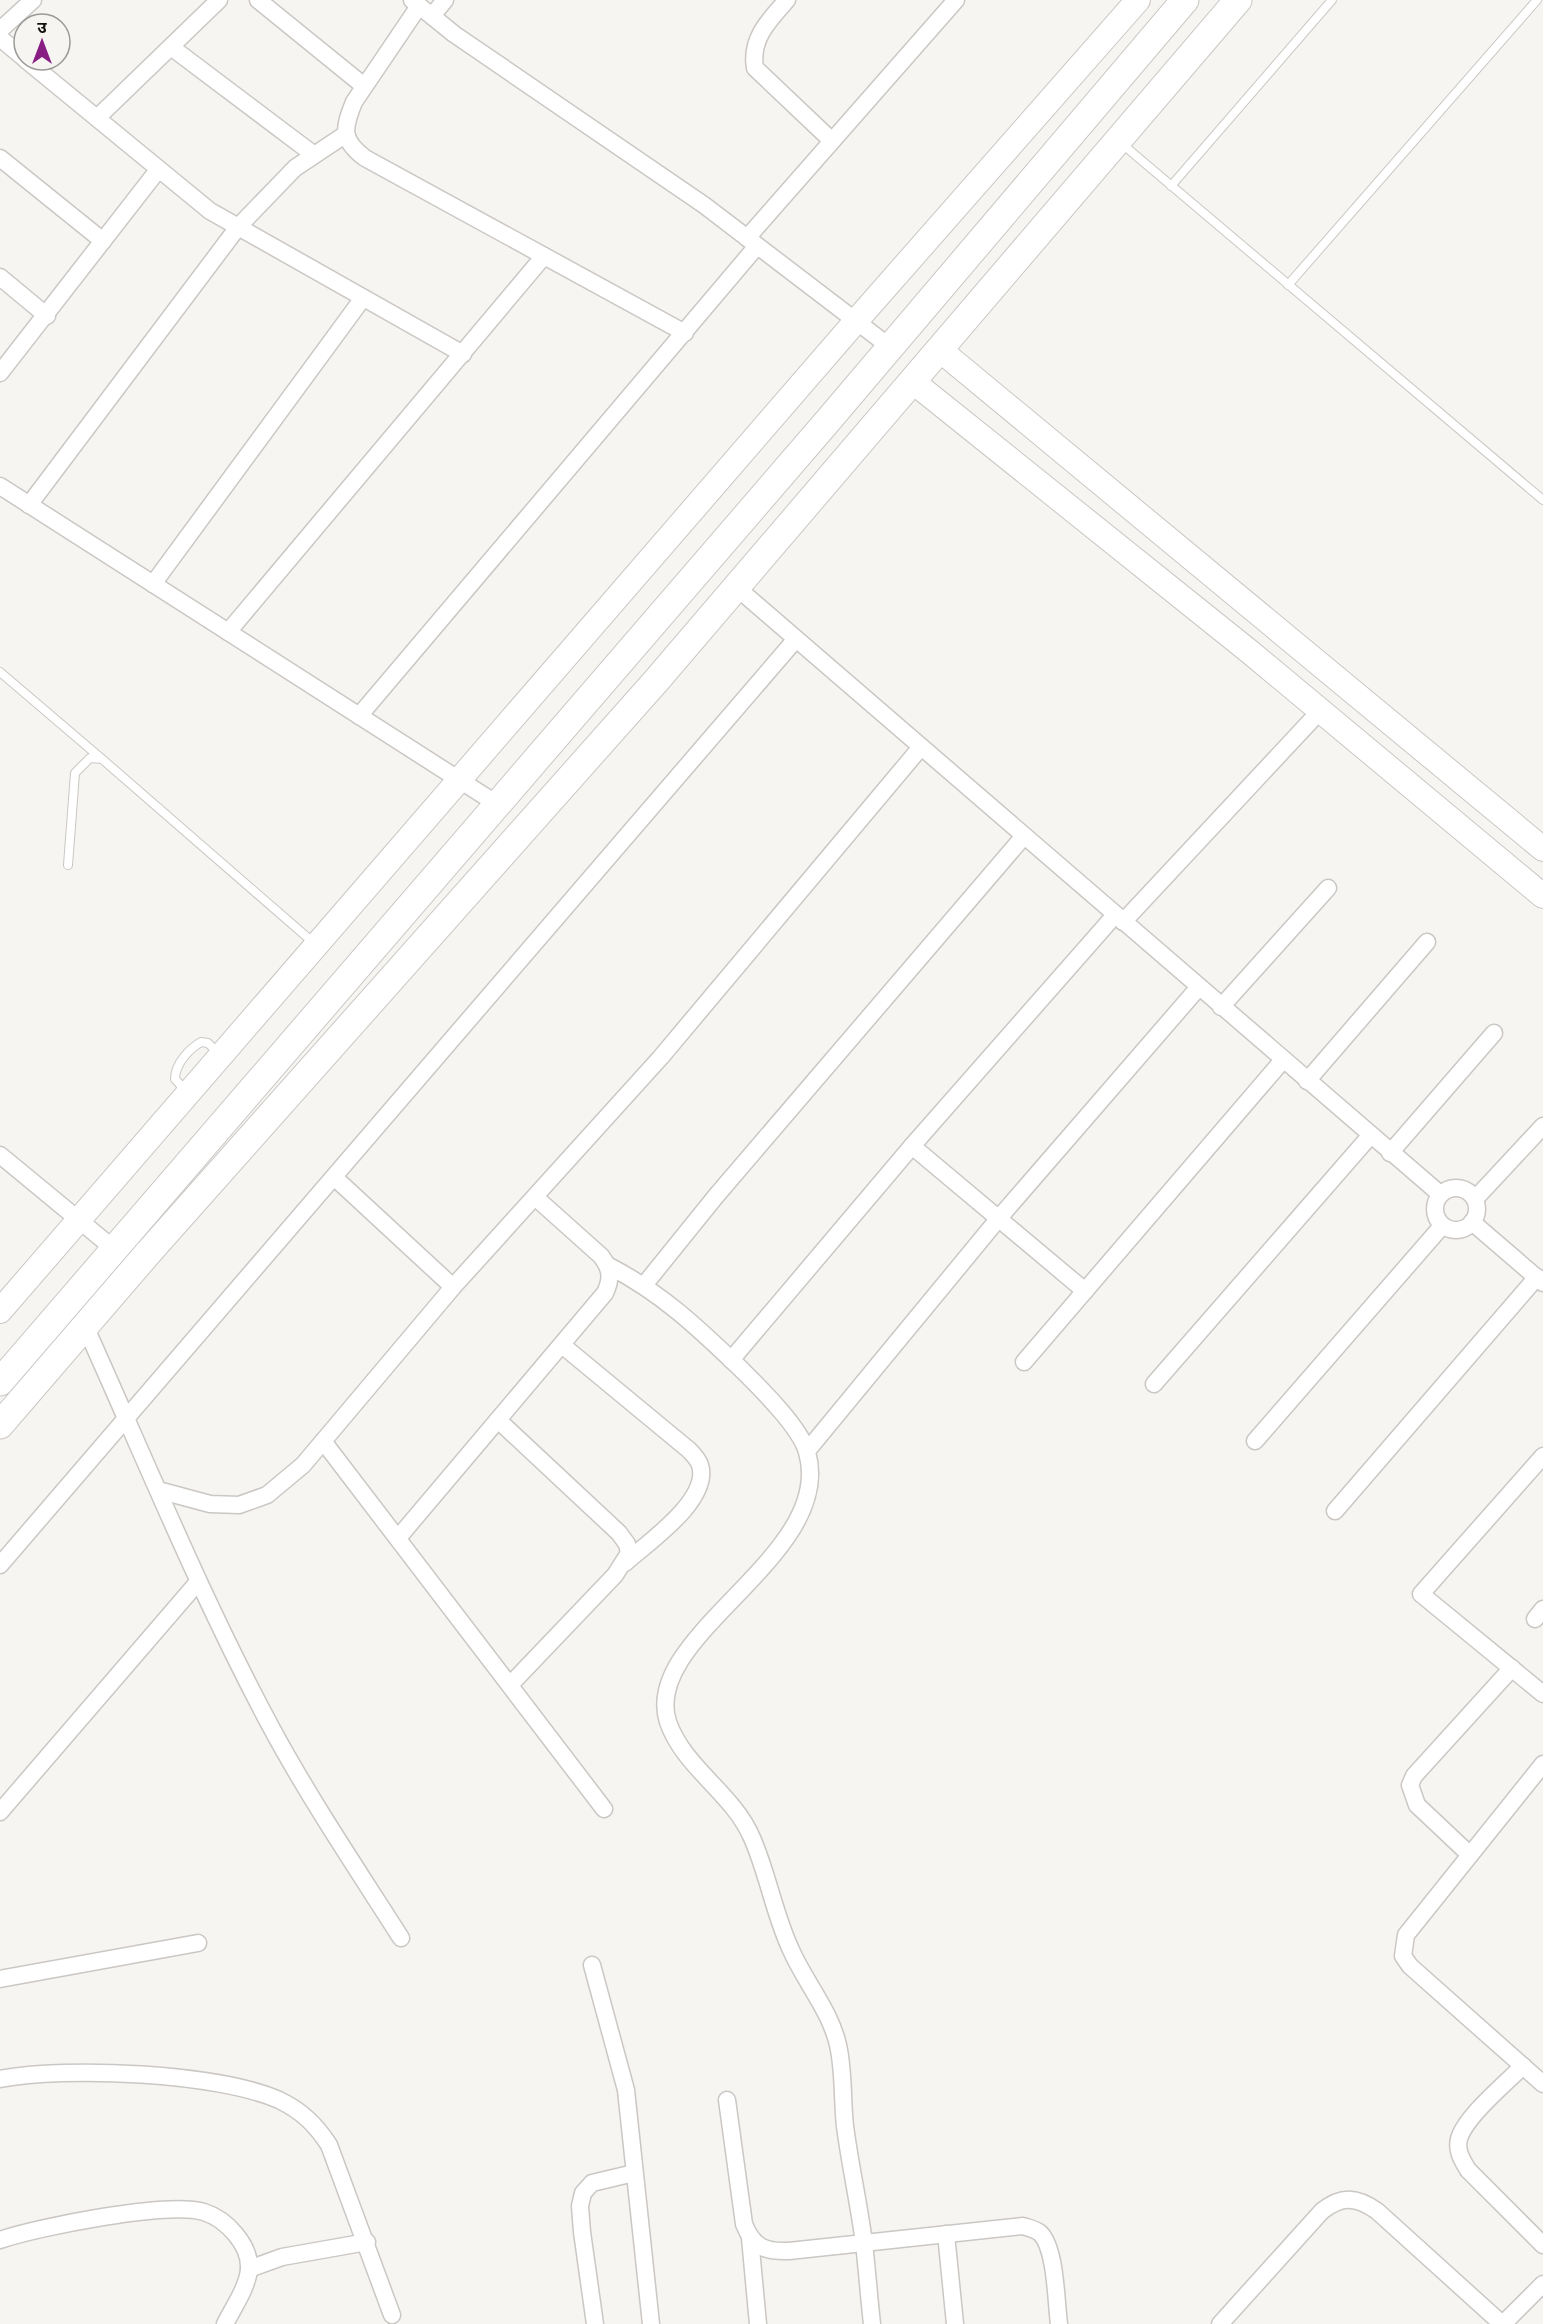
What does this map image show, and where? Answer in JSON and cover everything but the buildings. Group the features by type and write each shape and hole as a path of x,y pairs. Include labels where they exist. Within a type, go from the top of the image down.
{"main road":[{"path":"0,1382 895,342 1185,0"},
{"path":"0,1425 736,587 1238,0"},
{"path":"895,342 926,365"}],"street":[{"path":"0,30 33,0"},
{"path":"97,118 219,0"},
{"path":"258,0 364,86"},
{"path":"444,0 421,7 354,102 347,120 346,134 352,148 365,158 685,333"},
{"path":"787,0 758,36 752,53 754,68 832,141"},
{"path":"359,716 685,333 752,242 832,141 956,0"},
{"path":"0,1311 856,321 1138,0"},
{"path":"421,7 752,242 856,321 895,342"},
{"path":"0,38 12,48"},
{"path":"171,47 313,154"},
{"path":"41,72 210,211 463,354"},
{"path":"29,505 238,227 275,188 313,154 346,134"},
{"path":"0,158 103,241"},
{"path":"0,373 47,316 158,170"},
{"path":"228,632 544,256"},
{"path":"0,277 47,316"},
{"path":"153,584 363,298"},
{"path":"926,365 1320,711 1543,896"},
{"path":"926,365 1543,849"},
{"path":"0,486 497,804"},
{"path":"736,587 1307,1082 1440,1194"},
{"path":"0,1565 796,639"},
{"path":"731,1360 912,1146 1119,918 1320,711"},
{"path":"158,1490 210,1504 239,1505 267,1495 303,1465 453,1287 661,1057 921,747"},
{"path":"645,1284 716,1196 1024,836"},
{"path":"1221,1007 1328,888"},
{"path":"1307,1082 1426,942"},
{"path":"807,1451 999,1218 1199,987"},
{"path":"1390,1153 1494,1033"},
{"path":"1024,1362 1283,1060"},
{"path":"1475,1199 1543,1125"},
{"path":"1154,1384 1370,1136"},
{"path":"912,1146 1085,1291"},
{"path":"0,1155 114,1249"},
{"path":"334,1177 453,1287"},
{"path":"1459,1186 1470,1192 1475,1199 1477,1213 1472,1222 1458,1231 1451,1231 1442,1226 1435,1210 1440,1194 1448,1188 1459,1186"},
{"path":"535,1197 601,1256 609,1266 645,1284 672,1304 754,1382 792,1428 807,1451 808,1495 793,1531 672,1671 665,1706 669,1723 682,1749 739,1814 751,1834 779,1924 792,1954 831,2022 838,2045 845,2124 864,2242 872,2324"},
{"path":"1335,1511 1540,1280 1472,1222"},
{"path":"1256,1441 1442,1226"},
{"path":"398,1538 605,1293 611,1280 609,1266"},
{"path":"85,1326 198,1582 273,1730 328,1825 401,1938"},
{"path":"510,1685 625,1563 685,1508 700,1482 700,1464 689,1450 562,1345"},
{"path":"498,1420 619,1533 627,1544 629,1553 625,1563"},
{"path":"323,1441 604,1809"},
{"path":"1543,1456 1421,1594 1543,1694"},
{"path":"0,1812 198,1582"},
{"path":"1469,1854 1417,1805 1410,1785 1414,1776 1512,1668"},
{"path":"1543,1764 1406,1935 1402,1946 1403,1956 1410,1966 1543,2084"},
{"path":"0,1979 198,1943"},
{"path":"592,1965 626,2090 651,2324"},
{"path":"1522,2066 1465,2126 1459,2140 1459,2155 1468,2169 1543,2246"},
{"path":"0,2079 50,2074 132,2074 218,2084 259,2093 280,2101 315,2123 329,2145 367,2242 392,2315"},
{"path":"727,2100 741,2208 750,2238 758,2324"},
{"path":"595,2324 581,2223 580,2206 583,2193 592,2182 634,2173"},
{"path":"1220,2324 1322,2211 1332,2202 1355,2199 1377,2211 1503,2324 1543,2284"},
{"path":"0,2240 118,2216 185,2209 203,2212 217,2218 233,2232 243,2245 249,2269 246,2281 225,2324"},
{"path":"750,2238 758,2246 771,2251 1010,2226 1038,2230 1046,2239 1050,2255 1059,2324"},
{"path":"946,2234 955,2324"},
{"path":"249,2269 282,2257 367,2242"}],"lane":[{"path":"1171,186 1332,0"},
{"path":"1288,285 1537,0"},
{"path":"1118,141 1543,500"},
{"path":"0,672 317,946"},
{"path":"68,865 75,773 90,758 102,759"}]}
